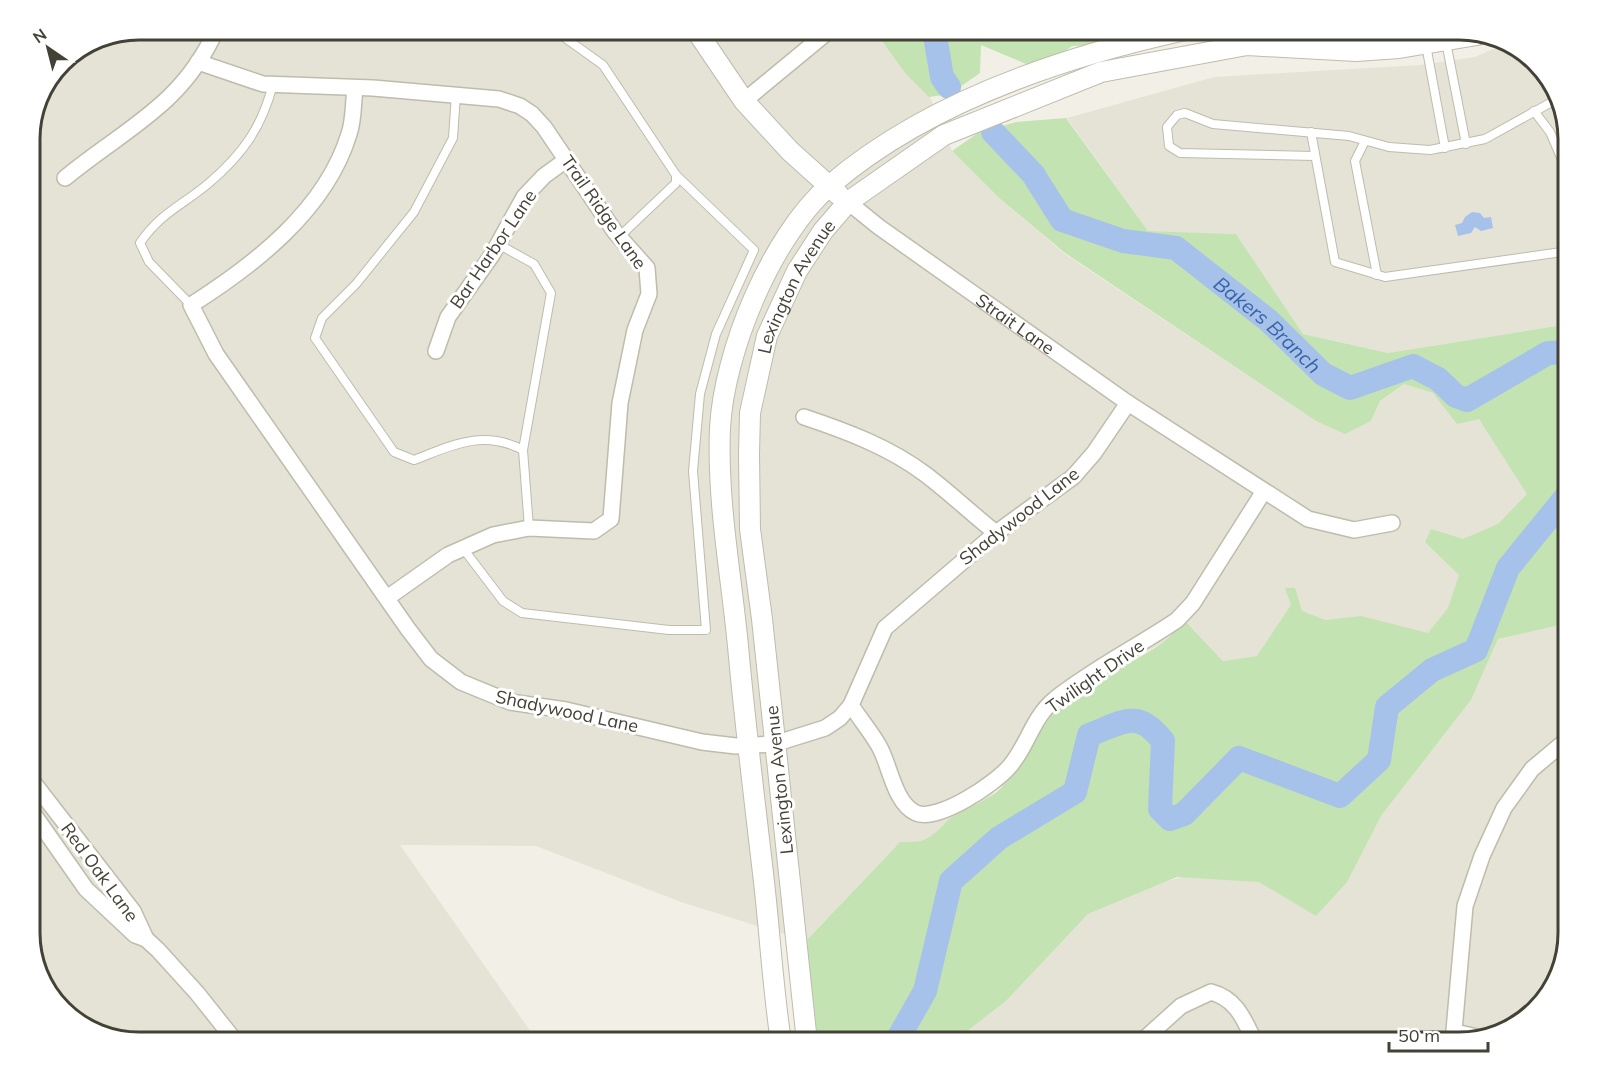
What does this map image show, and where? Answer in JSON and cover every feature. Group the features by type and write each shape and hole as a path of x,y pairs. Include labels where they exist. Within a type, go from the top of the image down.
{"street":[{"path":"65,178 148,118 190,76 210,40"},
{"name":"Strait Lane","path":"703,40 744,101 790,151 828,187 879,227 1128,403 1308,519 1354,530 1392,524"},
{"path":"744,101 818,40"},
{"name":"Lexington Avenue","path":"806,1031 750,529 750,413 767,336 797,271 823,231 848,202 944,135 1101,72 1142,47 1160,40"},
{"name":"Lexington Avenue","path":"780,1031 746,746 736,628 721,512 720,426 732,359 752,302 785,239 802,215 828,187 912,127 995,88 1099,51 1142,47 1247,45 1356,51 1418,40"},
{"name":"Trail Ridge Lane","path":"198,62 263,84 456,94 499,99 519,106 544,127 619,237 647,268 649,294 635,330 620,403 611,519 594,531 529,528 493,535 462,548 387,598"},
{"path":"190,305 259,256 309,205 335,168 350,133 355,89"},
{"name":"Bar Harbor Lane","path":"436,351 448,316 498,244 524,197 544,176 566,160"},
{"name":"Shadywood Lane","path":"190,305 216,354 431,659 461,682 510,702 566,710 702,742 746,746 774,744 825,728 850,705 885,628 996,533 1073,477 1094,453 1128,403"},
{"path":"804,417 842,429 886,450 924,473 996,533"},
{"name":"Twilight Drive","path":"850,705 879,747 895,785 914,812 928,816 945,812 997,778 1011,766 1031,727 1055,699 1177,620 1193,603 1264,491"},
{"path":"1455,1031 1465,906 1482,856 1504,808 1532,769 1558,747"},
{"name":"Red Oak Lane","path":"41,792 133,911 146,939 197,993 227,1031"},
{"name":"Red Oak Lane","path":"41,825 86,890 135,935 146,939"},
{"path":"1153,1031 1181,1006 1211,993 1231,1002 1239,1010 1250,1031"}],"lane":[{"path":"462,548 503,601 522,613 669,630 706,630 693,471 700,394 717,334 754,250 676,175 603,65 568,40"},
{"path":"1435,40 1444,148"},
{"path":"1436,40 1466,144"},
{"path":"190,305 149,261 140,243 152,224 208,183 242,151 265,114 273,84"},
{"path":"456,94 453,138 414,213 356,284 322,318 315,338 394,452 414,460 462,441 504,440 523,450"},
{"path":"1315,156 1180,153 1169,146 1166,137 1167,127 1177,115 1185,113 1213,124 1349,136 1389,147 1430,150 1466,144 1498,133 1551,102"},
{"path":"1534,111 1550,132 1558,151"},
{"path":"1311,132 1335,262 1385,277 1558,253"},
{"path":"1365,141 1355,161 1377,275"},
{"path":"619,237 676,183 676,175"},
{"path":"498,244 534,264 551,293 523,450 529,528"}],"shaded area":[{"path":"140,40 910,40 912,53 952,151 998,197 1065,254 1316,421 1346,433 1371,421 1380,401 1404,384 1433,393 1479,419 1545,499 1431,647 1257,656 1223,661 1185,621 1162,643 1100,677 987,800 947,821 931,838 896,846 806,941 681,902 536,846 400,845 530,1031 127,1031 102,1024 85,1015 65,998 54,982 42,952 41,939 41,133 42,120 48,102 57,85 63,78 78,78 78,63 85,57 120,42"},
{"path":"1496,48 1525,65 1542,85 1557,120 1558,326 1388,353 1303,334 1236,234 1148,231 1067,118 1214,77 1420,65 1475,57"},
{"path":"1558,625 1558,945 1548,976 1534,998 1525,1007 1497,1024 1472,1031 967,1031 1006,1001 1088,914 1165,882 1381,816 1471,700 1498,639"}],"green space":[{"path":"881,40 1105,40 1103,45 1072,46 1049,63 1031,66 981,45 980,73 950,94 929,97 906,74"},
{"path":"1066,118 1148,231 1236,234 1303,334 1388,353 1558,326 1558,625 1498,639 1471,700 1381,816 1347,882 1316,916 1259,882 1177,877 1088,914 1006,1001 967,1031 817,1031 806,941 900,842 916,842 926,839 952,817 995,794 1010,778 1047,722 1075,693 1150,651 1165,641 1185,621 1223,661 1257,656 1291,605 1285,588 1295,588 1302,611 1325,620 1361,616 1428,633 1448,608 1459,575 1425,542 1431,529 1463,539 1498,524 1527,494 1479,419 1457,424 1433,393 1404,384 1380,401 1371,421 1345,434 1316,421 1065,253 998,197 952,151 978,133 1016,122"}],"water":[{"path":"1472,212 1480,213 1484,218 1491,217 1493,228 1481,231 1475,227 1471,233 1458,236 1455,225 1462,223 1465,217"}],"waterway":[{"name":"Bakers Branch","path":"936,40 942,77 949,87"},
{"name":"Bakers Branch","path":"993,132 1033,174 1062,220 1123,241 1176,248 1269,321 1323,374 1350,388 1413,366 1438,379 1456,396 1467,400 1548,353 1558,353"},
{"path":"902,1031 925,991 951,881 999,838 1075,792 1089,735 1129,721 1145,724 1154,731 1163,741 1160,809 1170,819 1184,814 1239,758 1340,796 1379,760 1387,707 1432,670 1476,650 1508,568 1558,507"}]}
